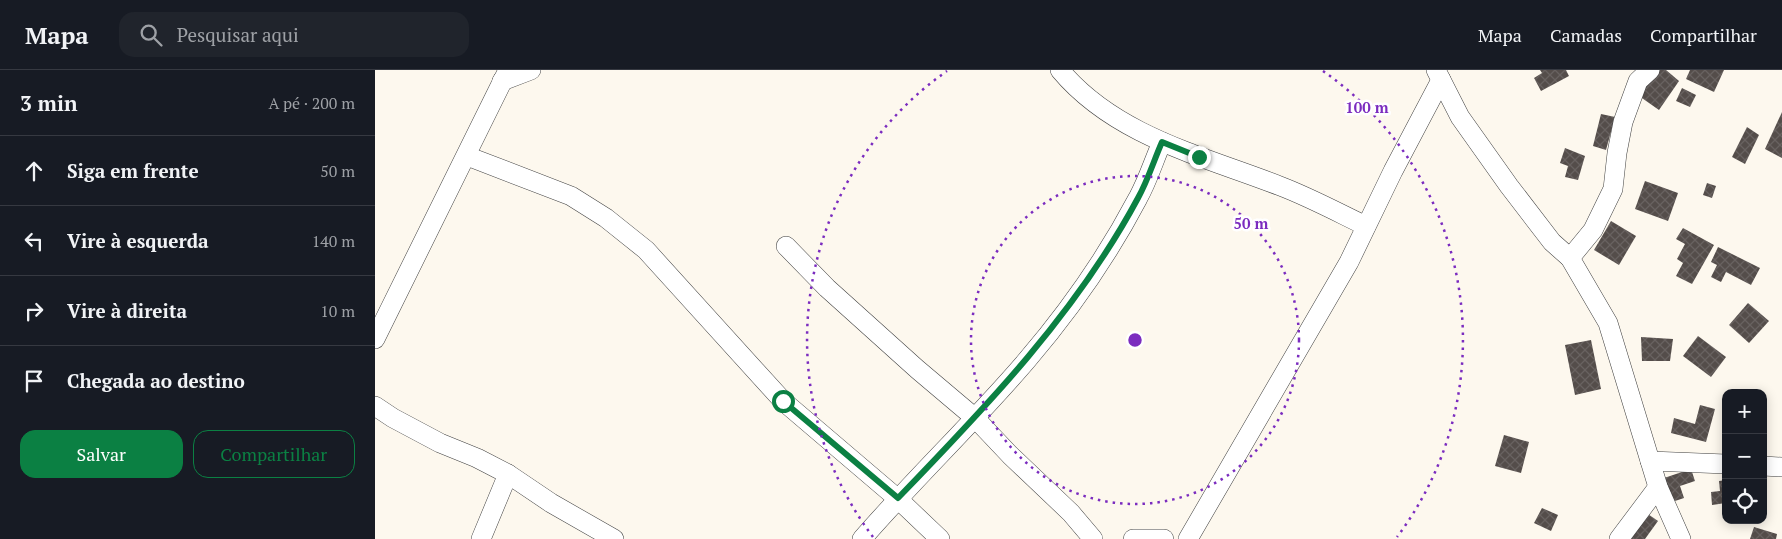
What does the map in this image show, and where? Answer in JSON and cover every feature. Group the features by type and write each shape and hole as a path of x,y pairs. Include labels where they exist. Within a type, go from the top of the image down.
{"street":[{"path":"375,339 505,76 531,70"},
{"path":"1060,70 1088,98 1124,124 1162,142 1282,186 1366,226"},
{"path":"1570,258 1593,230 1613,189 1623,122 1638,81 1650,70"},
{"path":"1439,75 1460,117 1552,242 1570,258 1608,323 1658,487 1681,539"},
{"path":"1187,539 1349,262 1439,75"},
{"path":"862,539 1028,359 1069,305 1109,247 1139,196 1162,142"},
{"path":"467,156 571,196 606,218 647,250 783,401 898,498 940,539"},
{"path":"786,246 827,288 975,418 1009,455 1071,513 1093,539"},
{"path":"375,406 393,418 440,443 477,458 508,474 551,503 614,539"},
{"path":"1650,460 1722,464"},
{"path":"1767,466 1782,467"},
{"path":"481,539 508,474"},
{"path":"1619,539 1658,487"},
{"path":"1133,539 1164,539"}],"building":[{"path":"1540,70 1566,70 1569,76 1541,91 1534,78 1542,73"},
{"path":"1658,70 1666,70 1679,81 1659,110 1639,96"},
{"path":"1690,70 1724,70 1714,92 1686,79"},
{"path":"1682,88 1696,95 1690,107 1676,101"},
{"path":"1782,112 1782,158 1765,149"},
{"path":"1601,114 1615,117 1606,150 1593,146"},
{"path":"1747,127 1759,135 1745,164 1732,157"},
{"path":"1565,148 1585,156 1578,180 1565,177 1568,166 1560,163"},
{"path":"1645,181 1678,193 1668,221 1635,209"},
{"path":"1707,183 1716,186 1712,198 1703,195"},
{"path":"1611,221 1636,236 1619,265 1594,250"},
{"path":"1683,228 1714,245 1692,284 1676,276 1683,263 1677,259 1685,244 1676,239"},
{"path":"1718,247 1760,268 1751,285 1726,272 1721,282 1711,277 1717,265 1711,262"},
{"path":"1748,303 1769,321 1749,343 1729,325"},
{"path":"1698,336 1726,357 1711,377 1683,356"},
{"path":"1641,337 1673,339 1670,361 1642,361"},
{"path":"1591,340 1601,389 1575,395 1565,345"},
{"path":"1700,405 1715,409 1706,442 1671,433 1674,418 1695,424"},
{"path":"1504,435 1529,442 1521,473 1495,466"},
{"path":"1691,469 1695,481 1680,486 1684,498 1672,502 1664,478"},
{"path":"1719,481 1722,481 1722,504 1712,505 1711,492 1720,491"},
{"path":"1542,508 1558,515 1551,531 1534,523"},
{"path":"1645,512 1658,521 1645,539 1631,539"},
{"path":"1754,527 1777,534 1776,539 1750,539"}],"route":[{"path":"783,401 898,498 975,418 1028,359 1069,305 1109,247 1139,196 1162,142 1199,157"}]}
